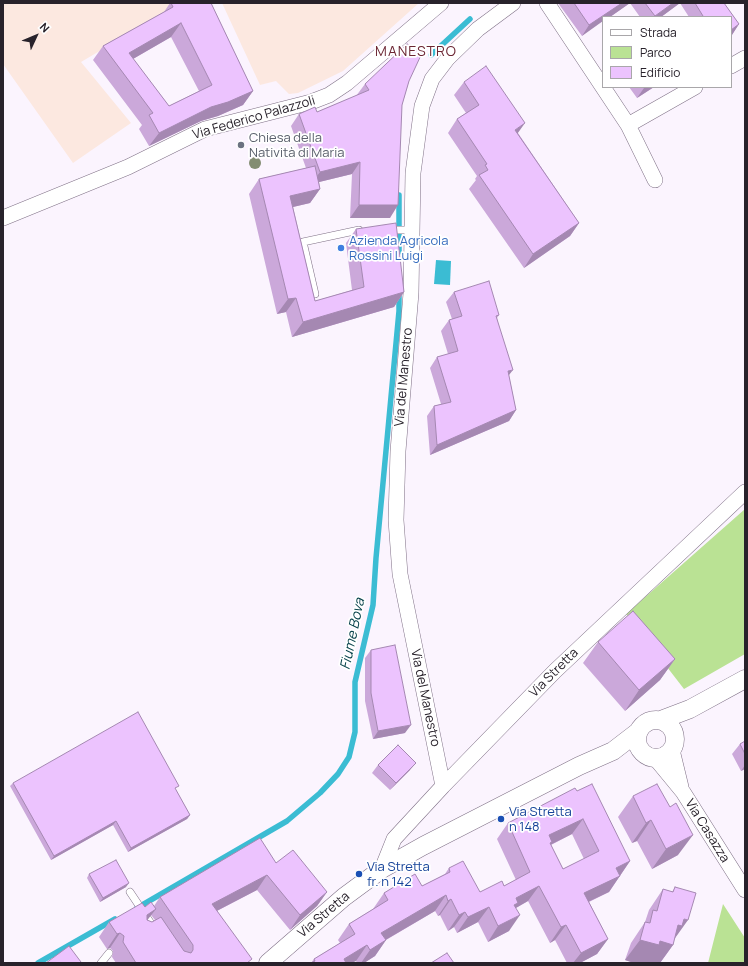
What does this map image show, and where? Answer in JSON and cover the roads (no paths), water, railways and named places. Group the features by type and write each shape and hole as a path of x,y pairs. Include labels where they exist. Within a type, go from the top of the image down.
{"street":[{"name":"Via Federico Palazzoli","path":"3,218 128,167 205,129 329,96 347,83 441,3"},
{"path":"547,3 602,86"},
{"name":"Via del Manestro","path":"443,786 400,574 396,520 398,451 411,293 408,230 417,136 422,106 432,79 448,58 502,6"},
{"path":"732,65 745,58"},
{"path":"603,88 628,125 655,180"},
{"path":"628,125 693,88"},
{"name":"Via Stretta","path":"382,869 394,839 443,786 555,671 745,492"},
{"path":"690,709 674,744 665,756 649,755 638,746 637,738 639,731 646,722 661,720 690,709 745,679"},
{"path":"661,720 674,730 674,744"},
{"name":"Via Stretta","path":"268,963 344,897 382,869 430,842 578,766 613,751 639,731"},
{"name":"Via Casazza","path":"674,744 682,792"},
{"name":"Via Stretta","path":"613,751 649,755"},
{"name":"Via Casazza","path":"649,755 682,792 745,890"}],"lane":[{"path":"315,294 303,242 359,230"},
{"path":"385,230 408,230"},
{"path":"130,892 144,912 152,928"},
{"path":"101,963 109,953"}],"water":[{"path":"436,260 451,261 450,285 434,284"}],"waterway":[{"name":"Fiume Bova","path":"431,55 470,19"},
{"name":"Fiume Bova","path":"399,195 399,252"},
{"name":"Fiume Bova","path":"137,908 287,821 320,793 338,774 349,757 355,732 355,682 373,605 399,311 399,293"},
{"name":"Fiume Bova","path":"38,963 115,919"}],"place":[{"name":"Chiesa della Natività di Maria","path":"241,145"},
{"name":"Azienda Agricola Rossini Luigi","path":"341,248"},
{"name":"Via Stretta n 148","path":"501,819"},
{"name":"Via Stretta fr. n 142","path":"359,874"}],"district":[{"name":"MANESTRO","path":"416,52"}]}
